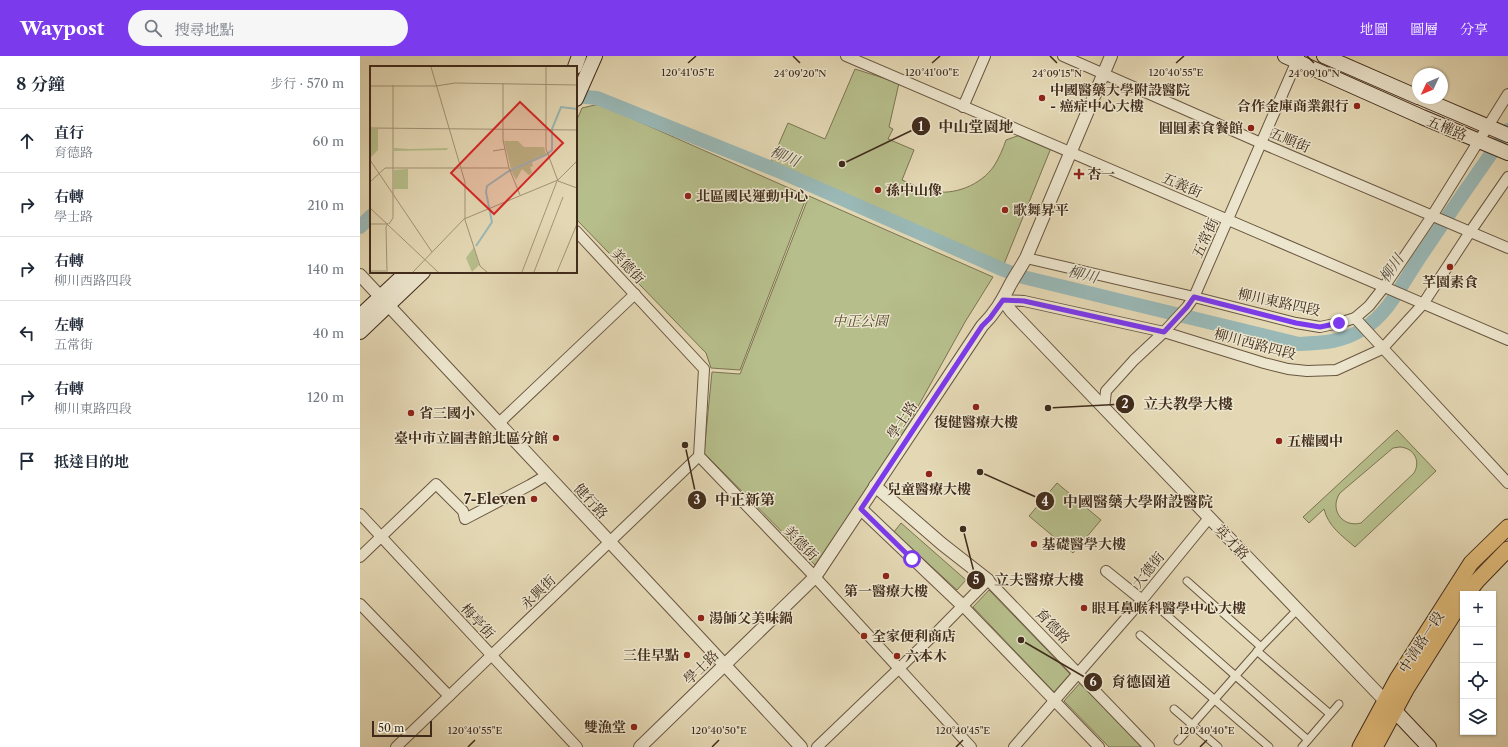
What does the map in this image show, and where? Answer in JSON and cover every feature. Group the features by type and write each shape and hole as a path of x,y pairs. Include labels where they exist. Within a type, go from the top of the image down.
{"main road":[{"path":"574,66 579,56"},
{"path":"578,94 595,56"},
{"name":"五權路","path":"1324,56 1412,94"},
{"name":"五權路","path":"1294,58 1422,117 1508,153"},
{"name":"五權路","path":"1436,104 1508,135"},
{"path":"360,332 406,273"},
{"path":"360,316 384,301 422,273"},
{"name":"中清路一段","path":"1375,747 1390,706 1397,679 1471,563 1508,527"},
{"path":"1469,591 1508,549"},
{"name":"中清路一段","path":"1360,747 1390,706 1407,688 1460,604"},
{"name":"英才路","path":"1390,706 1429,747"}],"street":[{"name":"五義街","path":"846,56 857,58 964,107 1508,340"},
{"path":"964,107 985,56"},
{"name":"五順街","path":"1063,56 1260,143 1508,248"},
{"name":"學士路","path":"640,747 815,577 982,326 1003,300 1010,284 1023,263 1111,56"},
{"name":"五常街","path":"1104,409 1106,391 1134,360 1187,307 1194,297 1228,221 1294,58"},
{"name":"柳川東路四段","path":"1023,263 1194,297 1296,323 1320,327 1354,318 1388,289 1436,218 1478,140 1508,94"},
{"name":"柳川西路四段","path":"1003,300 1024,301 1166,329 1264,363 1288,369 1307,371 1336,370 1382,349 1421,303 1466,230 1508,178"},
{"name":"美德街","path":"577,232 704,369 699,456 815,577 971,747"},
{"name":"健行路","path":"360,275 800,747"},
{"path":"499,423 635,294"},
{"name":"英才路","path":"1003,300 1011,311 1104,409 1390,706"},
{"path":"1354,318 1508,483"},
{"name":"永興街","path":"396,747 699,456"},
{"path":"360,557 436,484 463,511 465,519 547,475"},
{"name":"育德路","path":"876,486 942,544 988,580 1149,747"},
{"path":"861,509 963,606 1099,747"},
{"name":"梅亭街","path":"360,514 577,747"},
{"name":"大德街","path":"1014,747 1142,600 1209,518"},
{"path":"1106,571 1142,600"},
{"path":"817,747 988,580"},
{"path":"1186,581 1330,714"},
{"path":"360,604 449,696"},
{"path":"1161,610 1308,740"},
{"path":"1178,741 1259,649 1297,610"},
{"path":"1140,635 1269,747"},
{"path":"1302,747 1339,704"},
{"path":"1174,709 1218,747"}],"green space":[{"path":"855,69 899,83 889,127 893,129 888,139 914,150 902,180 916,186 931,191 940,192 949,192 966,188 982,179 989,173 1001,153 1006,140 1020,135 1051,148 1004,264 771,162 788,123 825,139"},
{"path":"599,104 807,196 740,370 711,368 706,353 577,220 577,120 582,108"},
{"name":"中正公園","path":"809,196 993,277 965,322 891,455 815,565 704,453 712,372 740,374"},
{"path":"1397,430 1436,471 1355,547 1332,526 1324,509 1309,523 1303,517","holes":["1393,448 1405,448 1415,456 1417,464 1414,473 1361,523 1354,524 1343,520 1339,516 1336,505 1340,493"]},
{"path":"1057,483 1101,520 1073,553 1029,516"},
{"path":"901,523 966,580 957,590 894,532"},
{"path":"989,590 1070,674 1054,692 973,607"},
{"path":"1080,683 1142,747 1109,747 1064,701"}],"waterway":[{"name":"柳川","path":"577,96 597,98 781,172 1023,277 1299,344 1325,342 1348,337 1372,323 1380,315 1394,298 1418,260 1508,130"},
{"name":"柳川","path":"360,227 370,217"}],"place":[{"name":"中國醫藥大學附設醫院 - 癌症中心大樓","path":"1042,98"},
{"name":"合作金庫商業銀行","path":"1357,106"},
{"name":"圓圓素食餐館","path":"1251,128"},
{"name":"中山堂園地","path":"842,164"},
{"name":"杏一","path":"1079,174"},
{"name":"孫中山像","path":"878,190"},
{"name":"北區國民運動中心","path":"688,196"},
{"name":"歌舞昇平","path":"1005,210"},
{"name":"芊園素食","path":"1450,267"},
{"name":"復健醫療大樓","path":"976,407"},
{"name":"立夫教學大樓","path":"1048,408"},
{"name":"省三國小","path":"411,413"},
{"name":"臺中市立圖書館北區分館","path":"556,438"},
{"name":"五權國中","path":"1279,441"},
{"name":"中正新第","path":"685,445"},
{"name":"中國醫藥大學附設醫院","path":"980,472"},
{"name":"兒童醫療大樓","path":"929,474"},
{"name":"7-Eleven","path":"534,499"},
{"name":"立夫醫療大樓","path":"963,529"},
{"name":"基礎醫學大樓","path":"1034,544"},
{"name":"第一醫療大樓","path":"886,576"},
{"name":"眼耳鼻喉科醫學中心大樓","path":"1084,608"},
{"name":"湯師父美味鍋","path":"701,618"},
{"name":"全家便利商店","path":"864,636"},
{"name":"育德園道","path":"1021,640"},
{"name":"三佳早點","path":"687,655"},
{"name":"六本木","path":"897,656"},
{"name":"雙漁堂","path":"634,727"}],"route":[{"path":"912,559 861,509 982,326 1003,300 1024,301 1164,332 1194,297 1296,323 1320,327 1339,323"}]}
